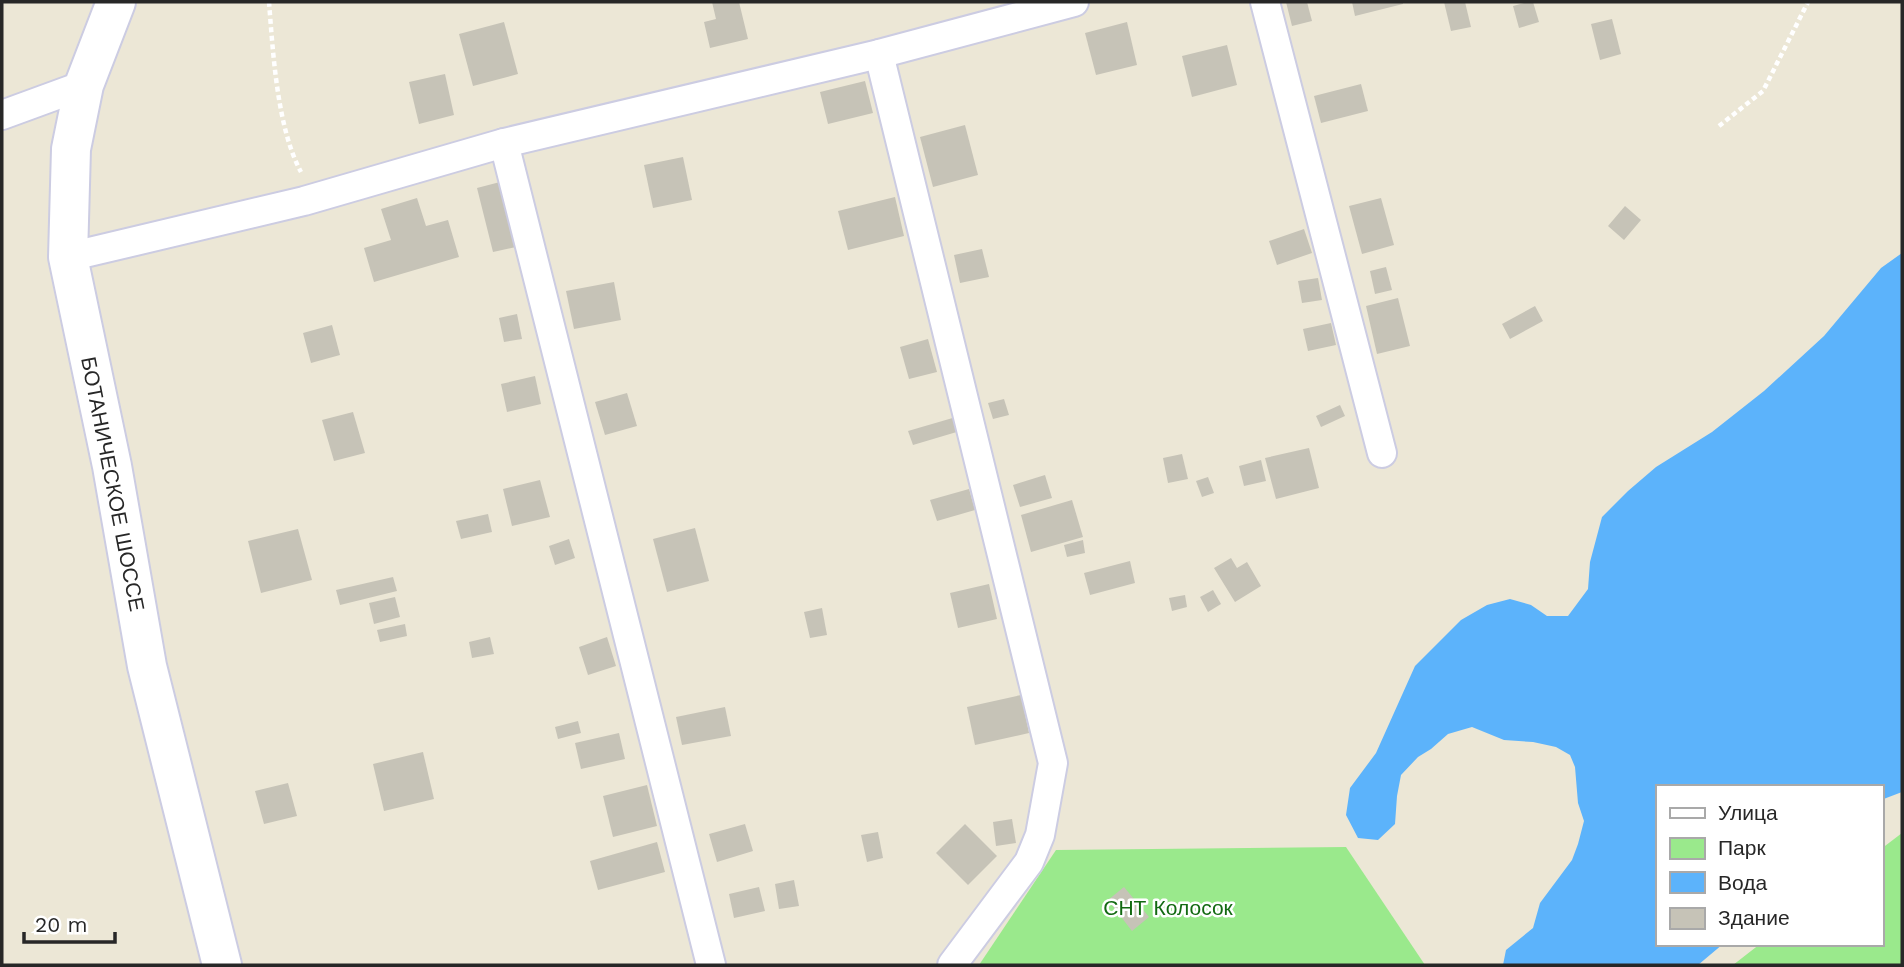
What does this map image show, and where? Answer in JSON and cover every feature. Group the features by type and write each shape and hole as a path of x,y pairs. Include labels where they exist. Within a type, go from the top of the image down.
{"street":[{"name":"БОТАНИЧЕСКОЕ ШОССЕ","path":"116,2 83,85 71,149 68,257 112,466 147,666 222,965"},
{"path":"68,257 328,194 503,143 879,54 1074,2"},
{"path":"1265,2 1382,453"},
{"path":"879,54 1053,763 1040,835 1029,862 951,965"},
{"path":"2,115 83,85"},
{"path":"503,143 711,965"}],"path":[{"path":"269,2 282,109 292,156 305,179 328,194"},
{"path":"1719,126 1763,91 1808,2"}],"green space":[{"path":"1902,833 1902,965 1733,965 1757,946 1883,946 1883,847"},
{"name":"СНТ Колосок","path":"1346,847 1425,965 979,965 1056,850"}],"water":[{"path":"1902,253 1902,792 1883,799 1883,785 1656,785 1656,946 1721,946 1698,965 1503,965 1506,950 1533,928 1540,903 1572,860 1578,844 1584,821 1578,803 1575,767 1570,755 1556,747 1504,740 1472,727 1448,734 1418,757 1401,775 1395,824 1378,840 1358,838 1346,815 1350,788 1376,753 1415,666 1461,620 1487,605 1510,599 1531,605 1547,616 1568,616 1588,589 1590,562 1602,517 1656,467 1712,432 1764,391 1824,336 1881,268"}],"building":[{"path":"712,2 739,2 748,39 710,48 704,22 716,19"},
{"path":"1286,2 1307,2 1312,21 1292,26"},
{"path":"1352,2 1403,2 1403,4 1355,16"},
{"path":"1444,2 1465,2 1471,27 1451,31"},
{"path":"1533,2 1539,22 1519,28 1513,6"},
{"path":"1612,19 1621,54 1600,60 1591,24"},
{"path":"504,22 518,74 473,86 459,34"},
{"path":"1127,22 1137,65 1096,75 1085,33"},
{"path":"1227,45 1237,85 1192,97 1182,56"},
{"path":"445,74 454,115 419,124 409,82"},
{"path":"865,81 873,113 828,124 820,92"},
{"path":"1361,84 1368,111 1321,123 1314,96"},
{"path":"965,125 978,175 933,187 920,137"},
{"path":"683,157 692,200 653,208 644,165"},
{"path":"500,182 516,247 493,252 477,188"},
{"path":"895,197 904,236 848,250 838,211"},
{"path":"417,198 426,226 448,220 459,257 374,282 364,248 391,240 381,209"},
{"path":"1381,198 1394,245 1362,254 1349,206"},
{"path":"1625,206 1641,220 1624,240 1608,226"},
{"path":"1304,229 1312,253 1277,265 1269,241"},
{"path":"982,249 989,277 960,283 954,255"},
{"path":"1386,267 1392,290 1375,294 1370,271"},
{"path":"1318,278 1322,300 1302,303 1298,281"},
{"path":"614,282 621,320 574,329 566,291"},
{"path":"1398,298 1410,346 1377,354 1366,306"},
{"path":"1535,306 1543,321 1510,339 1502,324"},
{"path":"517,314 522,339 504,342 499,318"},
{"path":"1331,323 1336,345 1308,351 1303,329"},
{"path":"332,325 340,355 311,363 303,333"},
{"path":"928,339 937,372 909,379 900,347"},
{"path":"535,376 541,404 507,412 501,384"},
{"path":"627,393 637,426 605,435 595,402"},
{"path":"1004,399 1009,415 993,419 988,403"},
{"path":"1340,405 1345,416 1321,427 1316,416"},
{"path":"353,412 365,453 334,461 322,420"},
{"path":"956,417 960,431 913,445 908,431"},
{"path":"1309,448 1319,488 1276,499 1265,458"},
{"path":"1182,454 1188,479 1168,483 1163,458"},
{"path":"1261,460 1266,481 1244,486 1239,466"},
{"path":"1045,475 1052,498 1020,507 1013,485"},
{"path":"1208,477 1214,493 1202,497 1196,481"},
{"path":"540,480 550,517 512,526 503,489"},
{"path":"969,489 975,510 937,521 930,500"},
{"path":"1072,500 1083,537 1031,552 1021,515"},
{"path":"488,514 492,532 461,539 456,521"},
{"path":"695,528 709,581 667,592 653,539"},
{"path":"298,529 312,580 261,593 248,541"},
{"path":"569,539 575,558 555,565 549,546"},
{"path":"1083,540 1085,553 1067,557 1064,545"},
{"path":"1231,558 1237,568 1247,562 1261,586 1235,602 1214,568"},
{"path":"1130,561 1135,583 1090,595 1084,573"},
{"path":"393,577 397,591 340,605 336,590"},
{"path":"989,584 997,619 958,628 950,593"},
{"path":"1213,590 1221,604 1208,612 1200,597"},
{"path":"1185,595 1187,607 1172,611 1169,598"},
{"path":"395,597 400,617 374,624 369,603"},
{"path":"822,608 827,635 810,638 804,612"},
{"path":"405,624 407,636 380,642 377,630"},
{"path":"490,637 494,654 472,658 469,642"},
{"path":"607,637 616,666 588,675 579,647"},
{"path":"1021,695 1029,733 975,745 967,707"},
{"path":"725,707 731,736 682,745 676,717"},
{"path":"578,721 581,733 558,739 555,727"},
{"path":"619,733 625,759 581,769 575,743"},
{"path":"423,752 434,799 384,811 373,764"},
{"path":"288,783 297,816 264,824 255,791"},
{"path":"647,785 657,826 613,837 603,796"},
{"path":"1012,819 1016,843 996,846 993,822"},
{"path":"745,824 753,851 717,862 709,834"},
{"path":"965,824 997,856 968,885 936,853"},
{"path":"878,832 883,858 867,862 861,835"},
{"path":"657,842 665,872 598,890 590,861"},
{"path":"794,880 799,906 779,909 775,884"},
{"path":"759,887 765,911 734,918 729,894"},
{"path":"1124,887 1149,917 1132,931 1108,900"}]}
